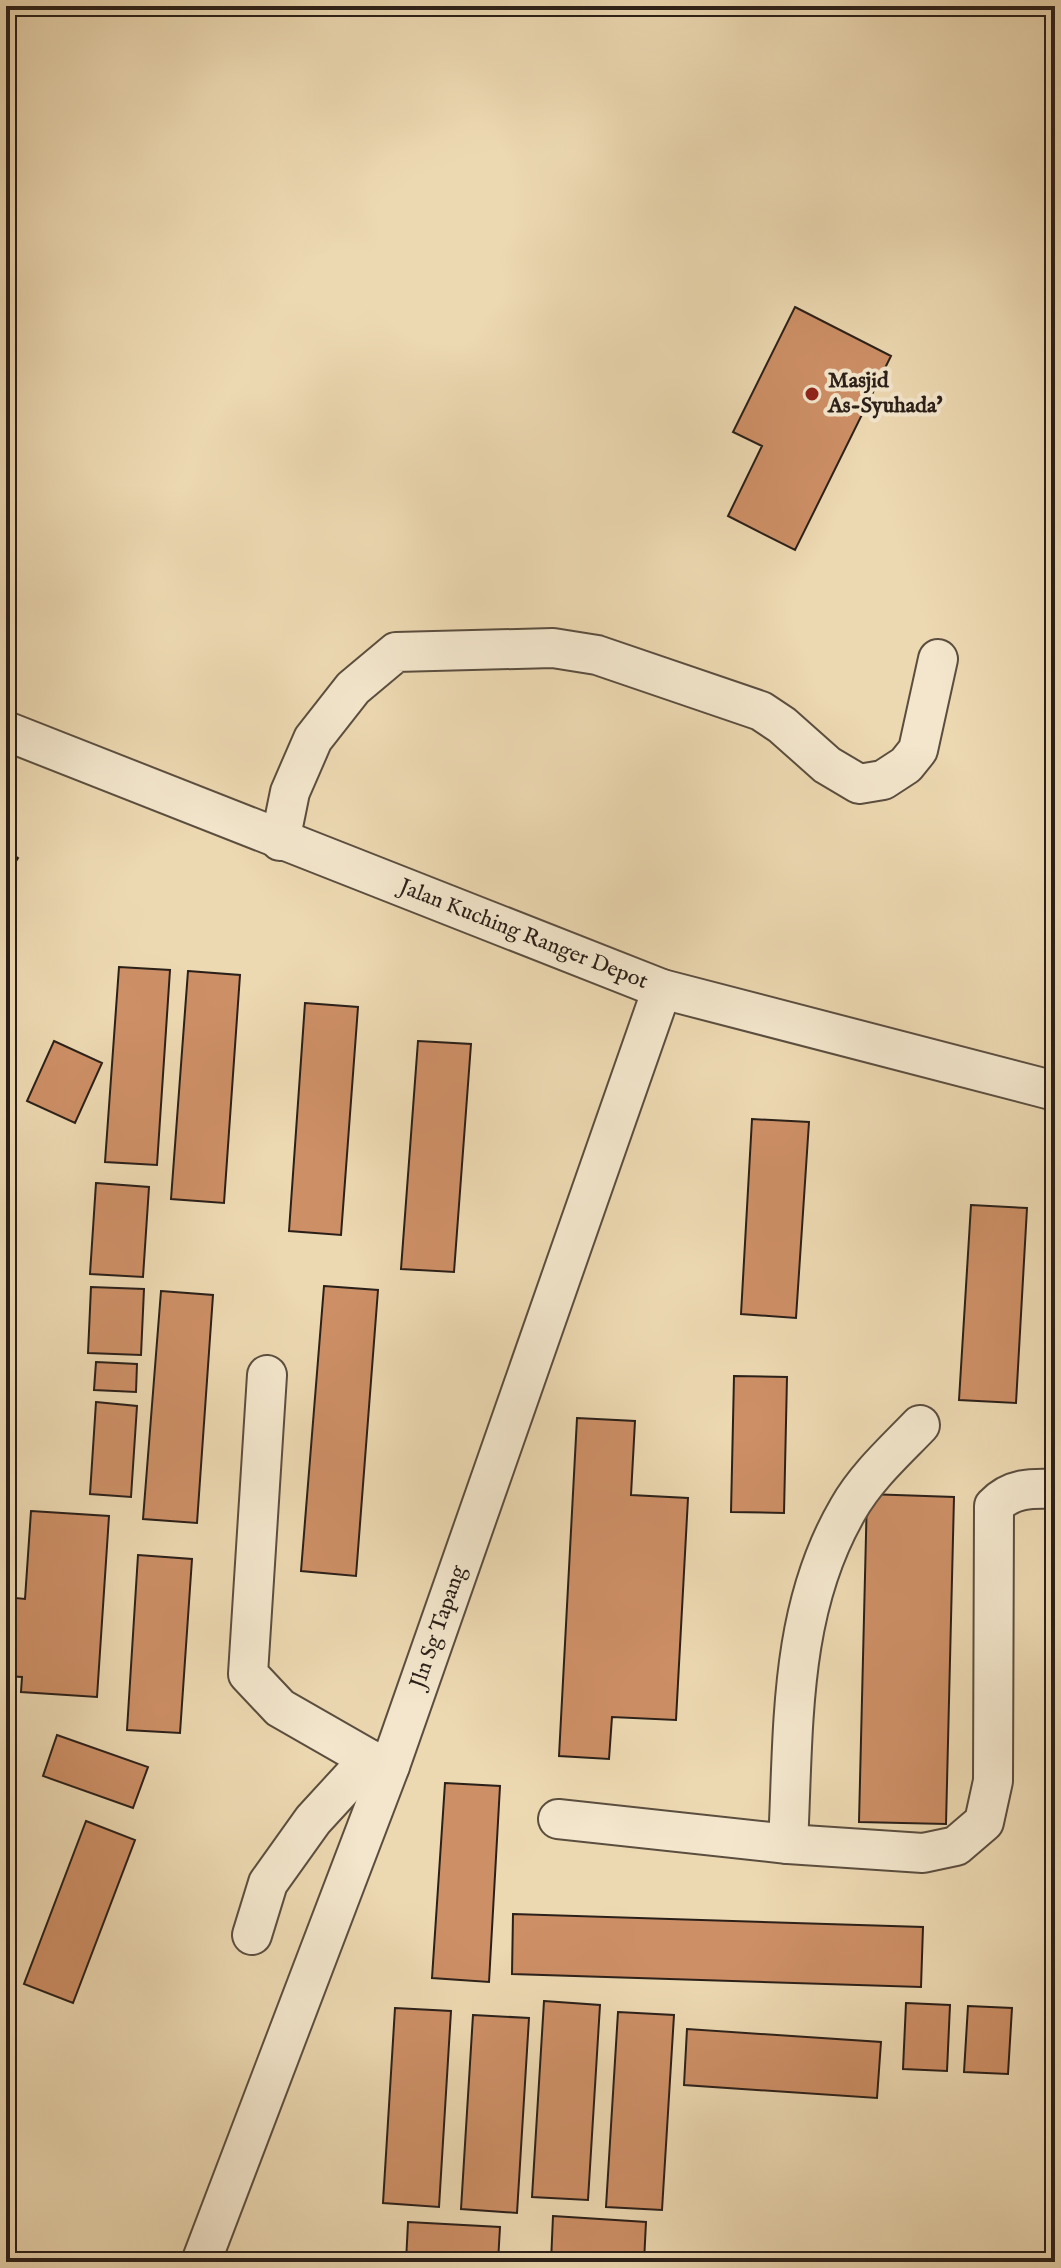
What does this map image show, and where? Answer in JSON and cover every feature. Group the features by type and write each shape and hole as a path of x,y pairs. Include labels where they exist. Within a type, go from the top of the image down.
{"street":[{"path":"280,841 290,792 313,739 353,688 396,652 553,648 597,655 761,711 782,725 827,765 859,784 883,780 906,765 918,750 938,659"},
{"name":"Jalan Kuching Ranger Depot","path":"6,731 662,989 1055,1091"},
{"name":"Jln Sg Tapang","path":"201,2262 662,989"},
{"path":"252,1935 268,1883 313,1820 380,1762 280,1708 248,1674 267,1375"},
{"path":"788,1844 799,1644 823,1557 849,1507 870,1477 920,1425"},
{"path":"558,1819 788,1844 923,1853 956,1846 984,1822 993,1781 994,1506 1005,1494 1055,1489"}],"building":[{"name":"Masjid As-Syuhada'","path":"795,307 891,356 795,550 728,516 762,446 733,432"},
{"path":"6,850 18,858 6,877"},
{"path":"119,967 170,970 157,1165 105,1162"},
{"path":"188,971 240,975 224,1203 171,1199"},
{"path":"305,1003 358,1007 341,1235 289,1231"},
{"path":"54,1041 102,1063 75,1123 27,1101"},
{"path":"418,1041 471,1044 454,1272 401,1269"},
{"path":"752,1119 809,1122 796,1318 741,1314"},
{"path":"96,1183 149,1187 143,1277 90,1274"},
{"path":"971,1205 1027,1208 1016,1403 959,1400"},
{"path":"324,1286 378,1290 356,1576 301,1571"},
{"path":"91,1287 144,1289 141,1355 88,1353"},
{"path":"161,1291 213,1295 197,1523 143,1519"},
{"path":"96,1362 137,1364 136,1392 94,1390"},
{"path":"734,1376 787,1377 784,1513 731,1512"},
{"path":"96,1402 137,1406 131,1497 90,1494"},
{"path":"577,1418 635,1421 631,1495 688,1498 676,1720 612,1717 609,1759 559,1756"},
{"path":"867,1494 954,1497 946,1824 859,1822"},
{"path":"31,1511 109,1516 97,1697 21,1692 22,1677 6,1676 6,1597 25,1599"},
{"path":"138,1555 192,1559 180,1733 127,1730"},
{"path":"57,1735 148,1767 133,1808 43,1776"},
{"path":"445,1783 500,1786 489,1982 432,1978"},
{"path":"86,1821 135,1840 73,2003 24,1984"},
{"path":"513,1914 923,1927 921,1987 512,1974"},
{"path":"544,2001 600,2005 588,2200 532,2197"},
{"path":"906,2003 950,2005 947,2071 903,2069"},
{"path":"968,2006 1012,2008 1008,2074 964,2072"},
{"path":"395,2008 451,2011 439,2207 383,2203"},
{"path":"618,2012 674,2015 662,2210 606,2207"},
{"path":"473,2015 529,2018 517,2213 461,2209"},
{"path":"687,2029 881,2042 877,2098 684,2085"},
{"path":"553,2216 646,2222 644,2262 551,2262"},
{"path":"408,2222 500,2227 498,2262 406,2262"}],"place":[{"name":"Masjid As-Syuhada'","path":"812,394"}]}
